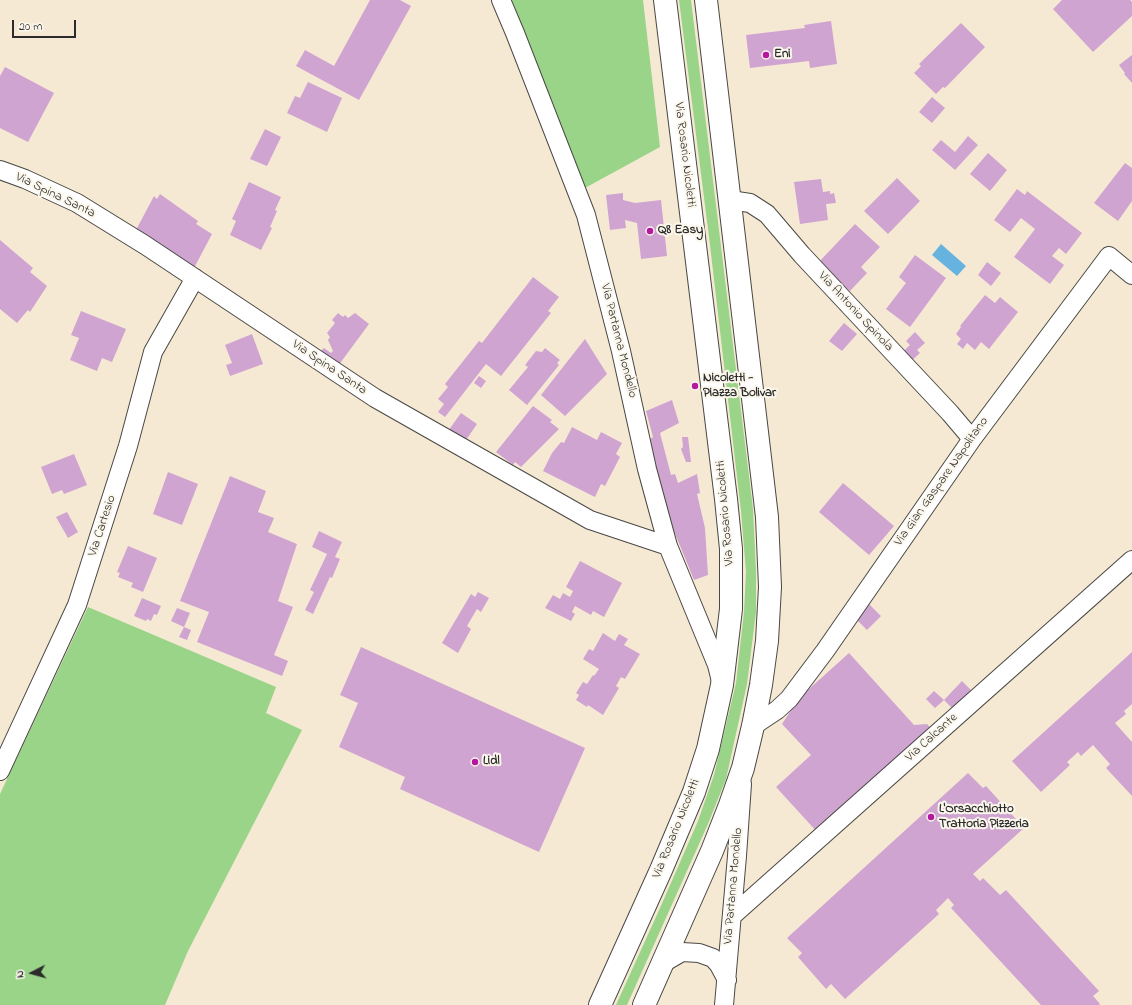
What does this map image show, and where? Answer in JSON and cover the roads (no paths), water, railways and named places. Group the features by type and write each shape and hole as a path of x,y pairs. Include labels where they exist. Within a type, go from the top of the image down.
{"main road":[{"name":"Via Rosario Nicoletti","path":"600,1005 661,870 694,792 708,749 722,685 731,609 730,536 665,0"},
{"path":"644,1005 712,852 743,768 761,685 767,641 770,587 769,535 706,0"}],"street":[{"name":"Via Partanna Mondello","path":"501,0 586,215 621,351 647,469 668,546 717,665 722,685"},
{"name":"Via Spina Santa","path":"0,170 76,203 144,245 375,398 590,520 668,546"},
{"name":"Via Antonio Spinola","path":"730,200 750,203 767,214 802,255 950,413 972,439"},
{"name":"Via Gian Gaspare Napolitano","path":"753,726 777,710 789,699 825,651 972,439 1109,256 1132,275"},
{"name":"Via Cartesio","path":"0,771 77,605 128,446 153,352 194,278"},
{"name":"Via Calcante","path":"732,916 1132,560"},
{"name":"Via Partanna Mondello","path":"724,1005 743,768"},
{"path":"663,964 682,952 699,953 713,958 719,965 727,980"}],"water":[{"path":"941,244 966,266 957,276 932,255"}],"place":[{"name":"Eni","path":"766,55"},
{"name":"Q8 Easy","path":"650,231"},
{"name":"Nicoletti - Piazza Bolivar","path":"695,386"},
{"name":"Lidl","path":"475,762"},
{"name":"L'Orsacchiotto Trattoria Pizzeria","path":"931,817"}]}
